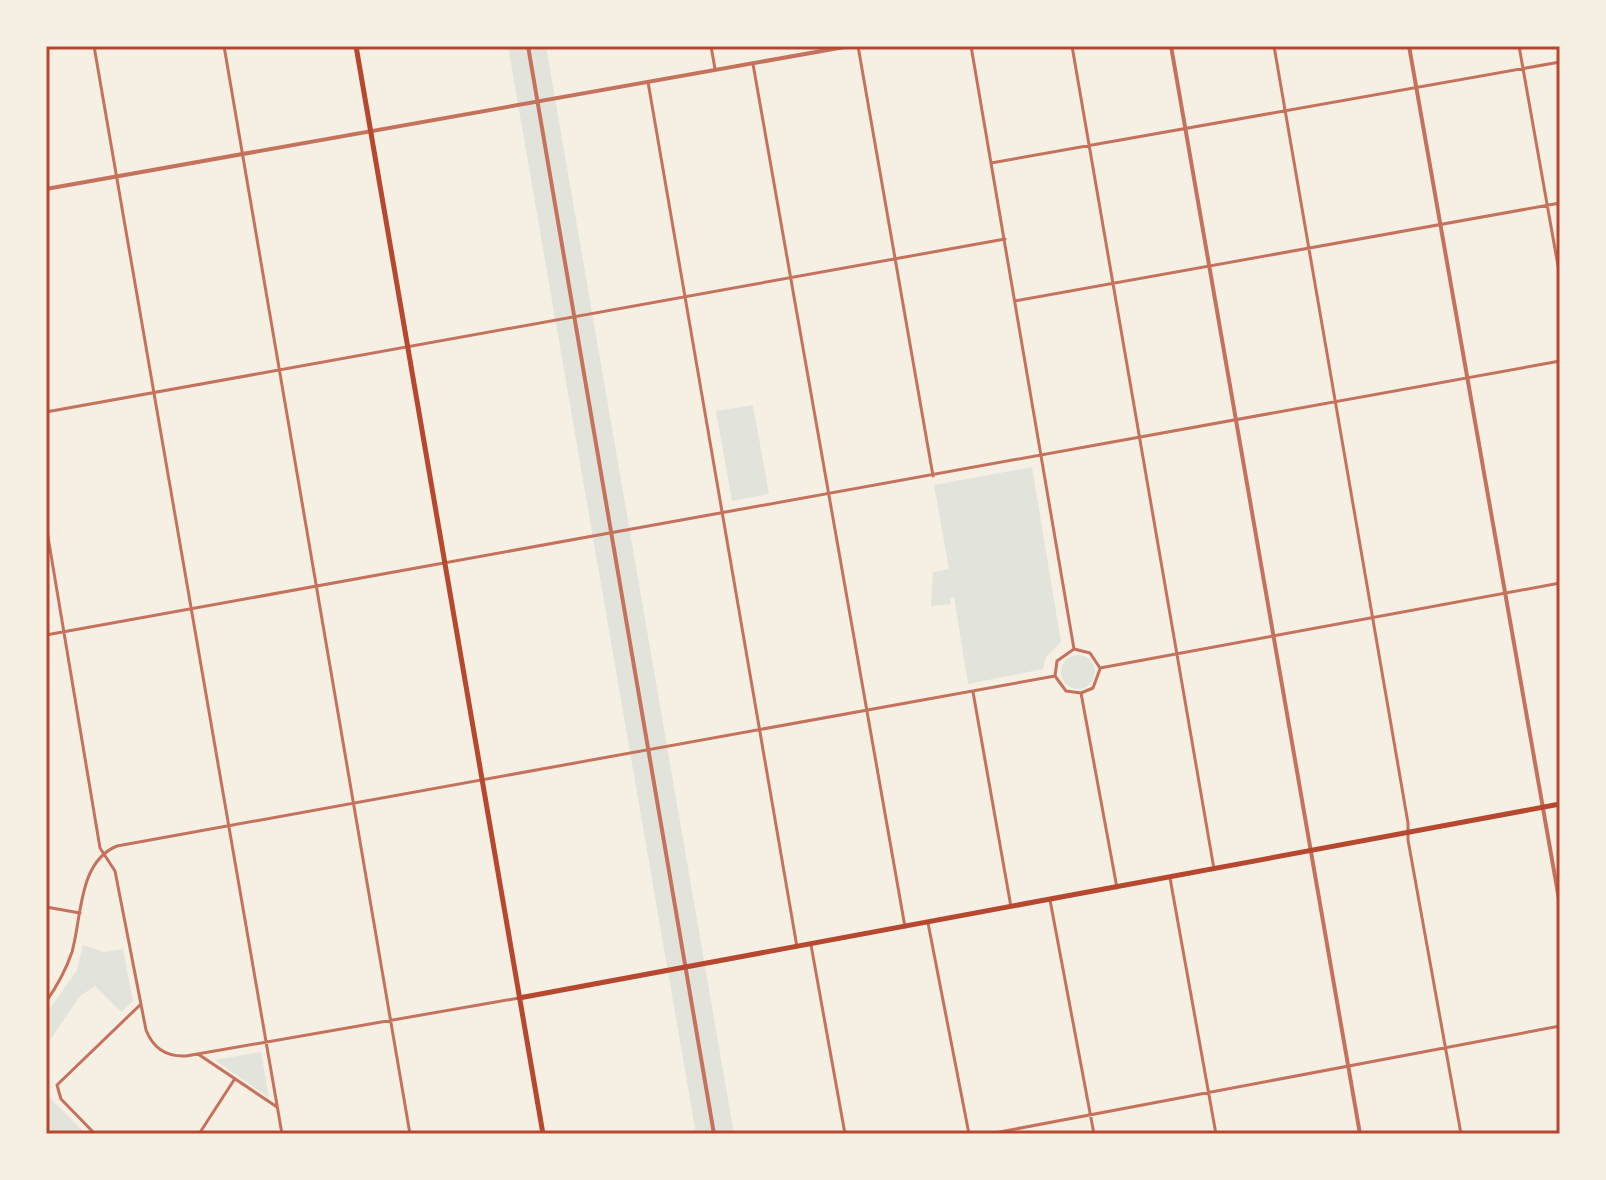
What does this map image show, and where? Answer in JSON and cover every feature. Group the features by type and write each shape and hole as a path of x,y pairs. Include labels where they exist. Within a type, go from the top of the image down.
{"main road":[{"path":"356,46 543,1134"},
{"path":"519,998 1560,804"}],"street":[{"path":"94,46 282,1134"},
{"path":"224,46 410,1134"},
{"path":"528,46 714,1134"},
{"path":"711,46 715,69"},
{"path":"46,189 850,46"},
{"path":"858,46 933,476"},
{"path":"971,46 1074,649"},
{"path":"1072,46 1214,869"},
{"path":"1171,46 1360,1134"},
{"path":"1274,46 1461,1134"},
{"path":"1409,46 1560,905"},
{"path":"1519,46 1560,277"},
{"path":"991,163 1560,62"},
{"path":"753,63 905,927"},
{"path":"648,82 797,947"},
{"path":"1015,301 1560,203"},
{"path":"46,412 1005,239"},
{"path":"46,635 723,515 1560,361"},
{"path":"46,525 104,855 115,871 148,1035 157,1048 179,1057 519,998"},
{"path":"1100,668 1560,583"},
{"path":"1074,649 1090,653 1100,668 1093,688 1081,693 1066,691 1055,676 1057,661 1074,649"},
{"path":"46,1002 72,953 89,874 104,855 117,846 1055,676"},
{"path":"973,692 1011,907"},
{"path":"1081,693 1117,888"},
{"path":"1170,878 1216,1134"},
{"path":"1050,900 1094,1134"},
{"path":"46,907 80,913"},
{"path":"928,923 969,1134"},
{"path":"811,945 845,1134"},
{"path":"95,1134 61,1099 57,1085 141,1004"},
{"path":"989,1134 1560,1026"},
{"path":"198,1054 277,1107"},
{"path":"199,1134 235,1079"}],"shaded area":[{"path":"508,46 546,46 734,1134 696,1134"},
{"path":"753,405 769,494 732,501 716,411"},
{"path":"1032,467 1061,642 1046,657 1043,669 968,684 954,597 950,598 951,604 931,606 933,572 949,569 934,485"},
{"path":"1078,655 1090,660 1095,672 1090,684 1078,689 1066,684 1061,672 1066,660"},
{"path":"83,945 104,952 123,949 133,1001 121,1012 95,986 80,996 46,1046 46,1014 77,970"},
{"path":"261,1052 269,1098 215,1060"},
{"path":"46,1094 86,1134 46,1134"}]}
